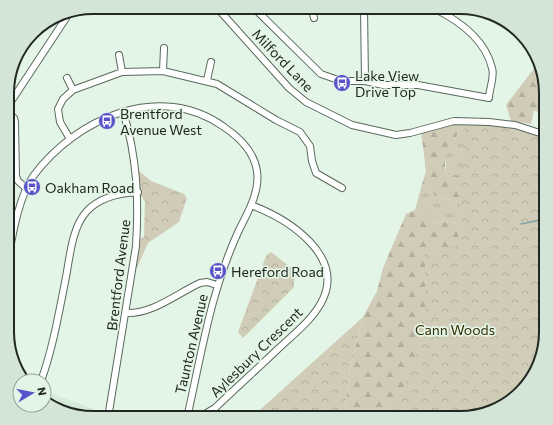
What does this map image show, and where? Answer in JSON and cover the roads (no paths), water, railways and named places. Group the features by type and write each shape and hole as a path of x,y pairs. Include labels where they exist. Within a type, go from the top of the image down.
{"street":[{"name":"Milford Lane","path":"223,14 289,88 306,102 352,125 396,135 454,121 489,122 515,125 539,133"},
{"path":"260,14 321,74 341,81 364,81 383,86 418,85 489,98 493,68 481,46 463,26 443,14"},
{"path":"314,14 314,18"},
{"path":"364,14 364,81"},
{"path":"14,97 65,19"},
{"path":"163,71 164,48"},
{"path":"119,55 122,72"},
{"path":"207,80 211,62"},
{"path":"70,139 60,122 58,109 63,99 73,90 122,72 163,71 207,80 217,84 276,120 300,132 310,146 312,161 316,173 342,188"},
{"path":"67,78 73,90"},
{"name":"Taunton Avenue","path":"14,232 19,209 26,188 33,176 70,139 86,128 123,111 150,106 185,109 203,114 229,130 243,142 254,162 257,172 254,197 230,249 217,285 202,344 188,411"},
{"name":"Brentford Avenue","path":"109,411 136,246 138,192 130,136 123,111"},
{"path":"14,118 16,176 18,181 26,188"},
{"path":"43,373 52,344 71,248 78,225 87,210 100,202 117,194 138,192"},
{"name":"Aylesbury Crescent","path":"210,411 215,408 304,325 321,303 325,291 327,278 325,266 319,251 307,239 285,222 266,210 251,205"},
{"path":"126,313 139,314 200,283 217,285"}],"waterway":[{"path":"521,224 539,220"}],"place":[{"name":"Lake View Drive Top","path":"342,83"},
{"name":"Brentford Avenue West","path":"107,121"},
{"name":"Oakham Road","path":"32,187"},
{"name":"Hereford Road","path":"218,271"}],"park label":[{"name":"Cann Woods","path":"455,329"}]}
